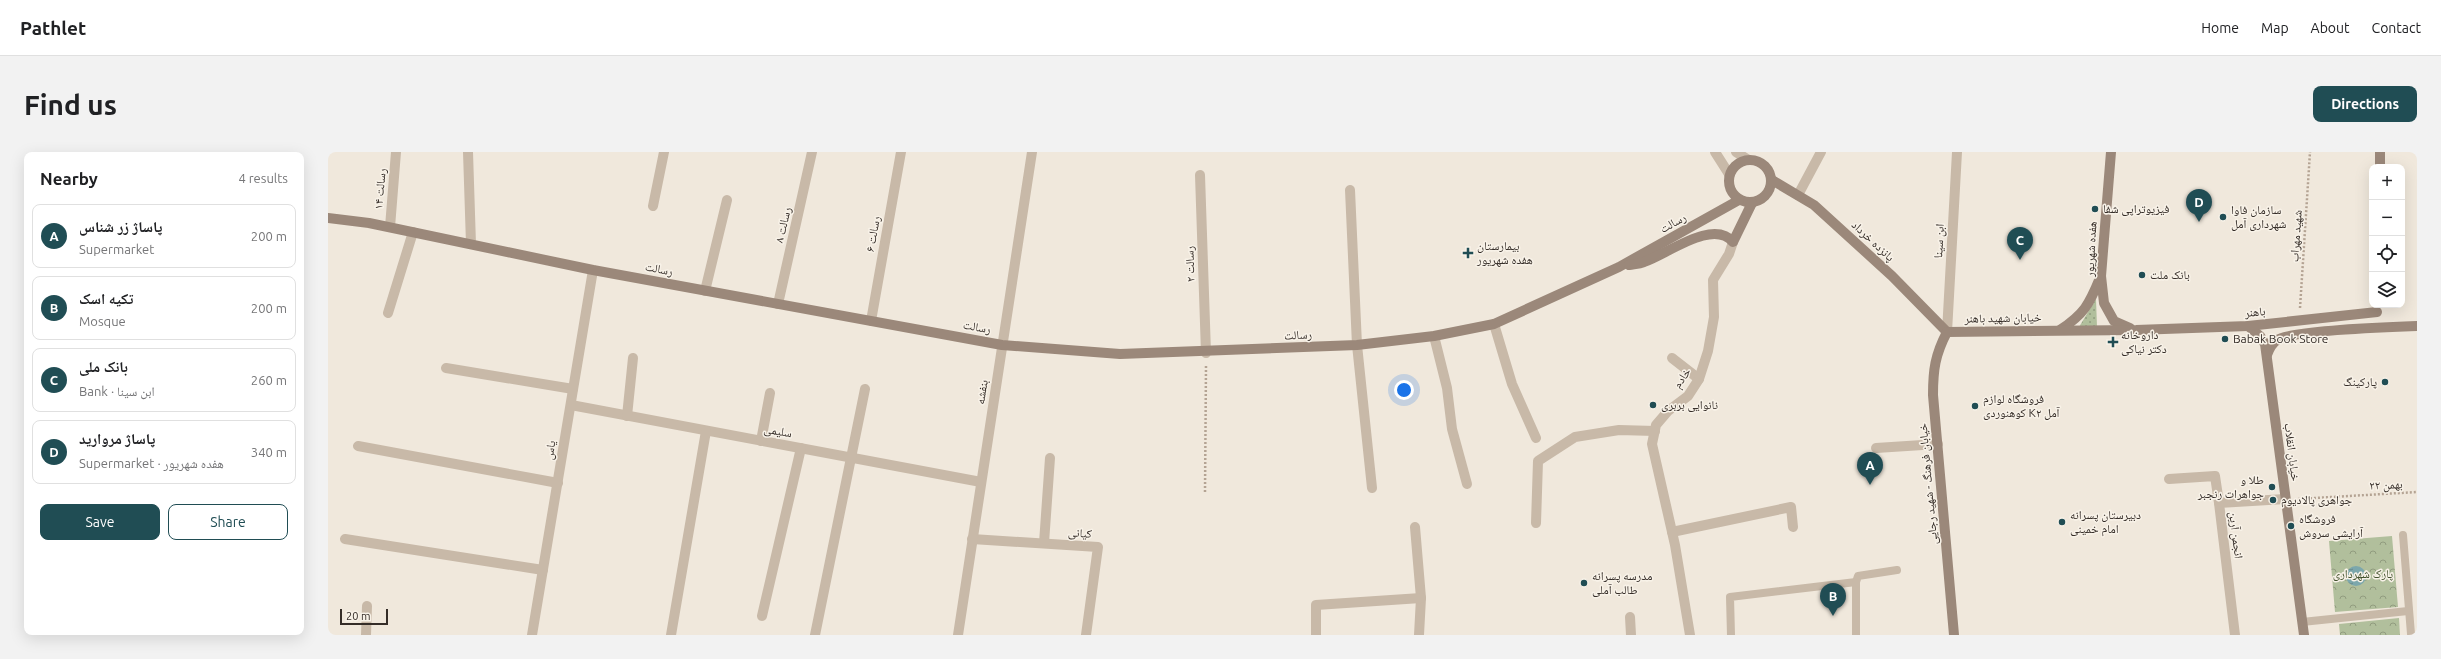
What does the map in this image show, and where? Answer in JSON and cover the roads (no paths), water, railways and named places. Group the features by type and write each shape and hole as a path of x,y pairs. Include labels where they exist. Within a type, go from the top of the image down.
{"main road":[{"name":"هفده شهریور","path":"2111,152 2101,276 2104,303 2114,321 2136,330"},
{"path":"2380,152 2380,164"},
{"path":"1751,157 1766,166 1772,180 1769,191 1762,199 1752,203 1739,200 1729,189 1729,174 1736,164 1751,157"},
{"name":"پانزده خرداد","path":"1772,180 1814,205 1864,251 1947,332"},
{"name":"رسالت","path":"328,218 390,227 593,270 1002,345 1120,354 1206,353 1357,345 1434,336 1494,324 1619,267 1739,200"},
{"name":"خادم","path":"1733,242 1752,203"},
{"name":"رسالت","path":"1619,267 1644,262 1682,243 1718,233 1728,235 1733,242"},
{"path":"2059,330 2079,318 2092,299 2101,276"},
{"path":"2377,308 2378,328"},
{"name":"باهنر","path":"2136,330 2248,326 2377,308"},
{"name":"خیابان انقلاب","path":"2248,326 2260,336 2267,355 2304,635"},
{"path":"2267,355 2270,345 2278,339 2297,334 2417,326"},
{"path":"2059,330 2136,330"},
{"name":"خیابان شهید باهنر","path":"1947,332 2059,330"},
{"name":"خیابان فرهنگ - شهید رجایی","path":"1947,332 1937,352 1933,376 1954,635"}],"street":[{"name":"رسالت ۱۴","path":"390,227 396,152"},
{"path":"468,152 471,244"},
{"path":"653,206 664,152"},
{"name":"رسالت ۸","path":"778,304 812,152"},
{"name":"رسالت ۶","path":"871,321 900,152"},
{"name":"بنفشه","path":"958,635 1032,152"},
{"path":"1715,152 1729,174"},
{"path":"1736,152 1751,157"},
{"path":"1798,195 1822,152"},
{"name":"ابن سینا","path":"1947,332 1957,152"},
{"name":"رسالت ۲","path":"1200,175 1206,353"},
{"path":"1350,190 1357,345 1372,488"},
{"path":"705,291 727,200"},
{"path":"388,313 413,232"},
{"name":"خادم","path":"1690,635 1672,532 1652,444 1656,425 1668,411 1688,396 1699,379 1708,351 1714,317 1713,280 1729,254 1733,242"},
{"name":"یاس","path":"532,635 593,270"},
{"path":"1494,324 1512,384 1536,438"},
{"path":"1434,336 1447,388 1452,429 1467,484"},
{"path":"627,416 633,358"},
{"path":"1672,358 1699,379"},
{"path":"446,368 573,388"},
{"path":"815,635 864,389"},
{"path":"761,441 770,394"},
{"name":"سلیمی","path":"571,405 981,482"},
{"path":"1536,523 1538,461 1575,437 1619,430 1655,431"},
{"path":"671,635 706,431"},
{"path":"1876,448 1938,444"},
{"path":"358,446 558,483"},
{"path":"762,616 801,448"},
{"path":"1044,543 1050,458"},
{"path":"2169,479 2215,476 2219,503"},
{"name":"انجمن آرین","path":"2235,635 2219,503 2285,499"},
{"path":"1672,532 1791,507 1793,527"},
{"path":"1415,527 1421,598 1419,635"},
{"path":"345,539 543,570"},
{"name":"کیانی","path":"972,539 1098,547 1086,635"},
{"path":"1316,635 1316,605 1421,598"},
{"path":"366,635 367,606"},
{"path":"1630,617 1631,635"}],"lane":[{"path":"2403,536 2410,634"},
{"path":"1856,635 1856,582 1858,576 1897,570"},
{"path":"1731,635 1730,597 1856,582"},
{"path":"2302,622 2408,611"}],"water":[{"path":"2352,566 2360,566 2366,572 2366,580 2360,586 2352,586 2346,580 2346,572"}],"place":[{"name":"فیزیوتراپی شفا","path":"2095,209"},
{"name":"سازمان فاوا شهرداری آمل","path":"2223,217"},
{"name":"پاساژ مروارید","path":"2199,222"},
{"name":"بیمارستان هفده شهریور","path":"1468,253"},
{"name":"بانک ملی","path":"2020,260"},
{"name":"بانک ملت","path":"2142,275"},
{"name":"Babak Book Store","path":"2225,339"},
{"name":"داروخانه دکتر نیاکی","path":"2113,342"},
{"name":"پارکینگ","path":"2385,382"},
{"name":"نانوایی بربری","path":"1653,405"},
{"name":"فروشگاه لوازم کوهنوردی K۲ آمل","path":"1975,406"},
{"name":"پاساژ زر شناس","path":"1870,485"},
{"name":"طلا و جواهرات رنجبر","path":"2272,487"},
{"name":"جواهری پالادیوم","path":"2273,500"},
{"name":"دبیرستان پسرانه امام خمینی","path":"2062,522"},
{"name":"فروشگاه آرایشی سروش","path":"2291,526"},
{"name":"مدرسه پسرانه طالب آملی","path":"1584,583"},
{"name":"تکیه اسک","path":"1833,616"}],"park label":[{"name":"پارک شهرداری","path":"2363,574"}]}
